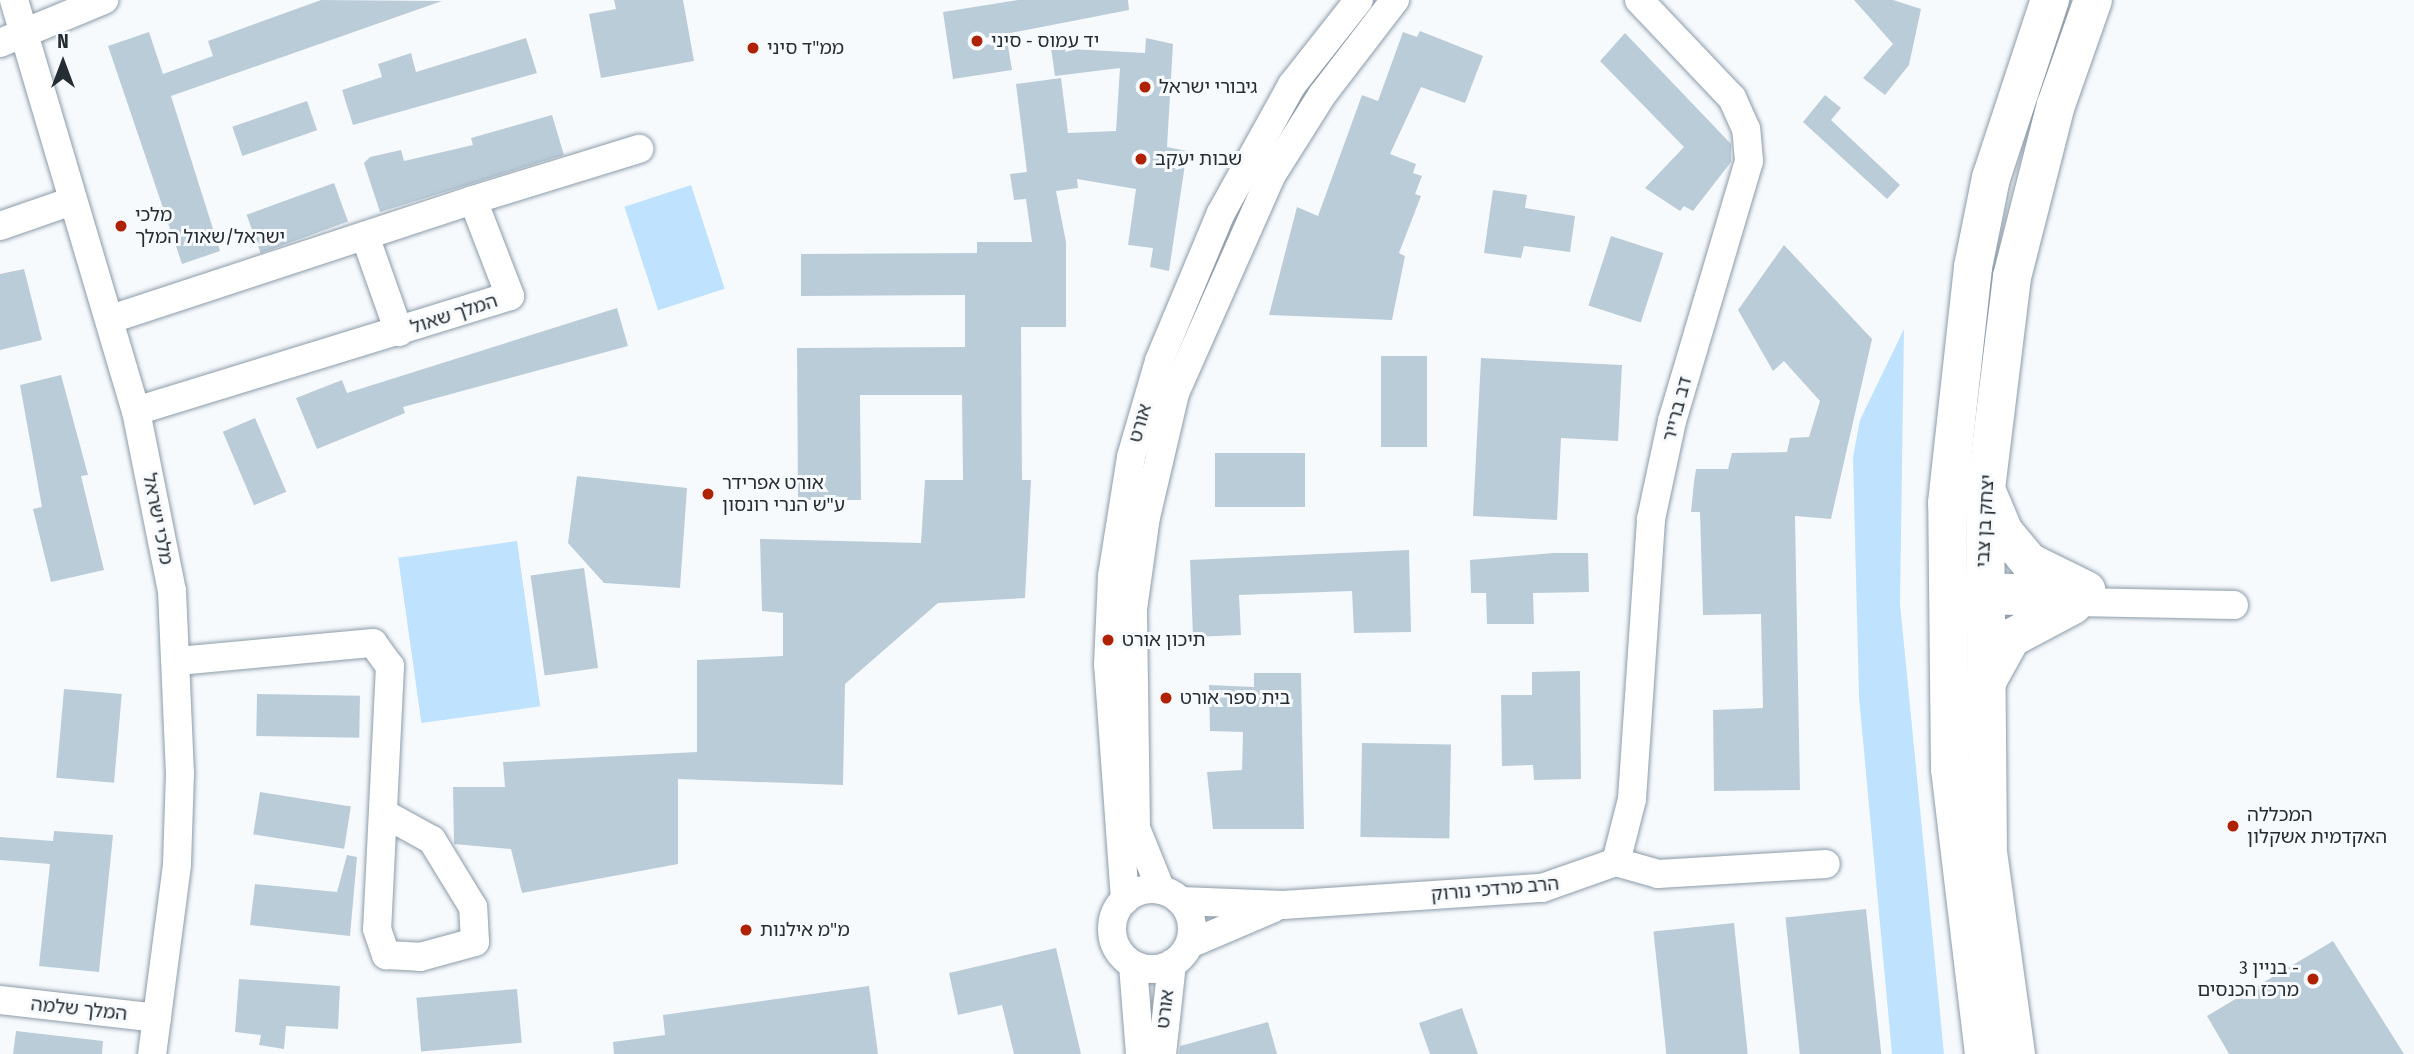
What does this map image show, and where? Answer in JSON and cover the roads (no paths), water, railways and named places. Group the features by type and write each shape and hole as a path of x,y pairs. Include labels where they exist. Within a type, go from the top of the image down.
{"street":[{"name":"מלכי ישראל","path":"14,0 11,37 72,201 111,319 136,411 172,590 178,661 177,865 152,1054"},
{"path":"11,37 104,0"},
{"name":"אורט","path":"1125,900 1108,665 1112,576 1131,457 1159,361 1221,213 1292,85 1359,0"},
{"name":"אורט","path":"1171,896 1136,828 1133,609 1146,517 1175,393 1271,176 1321,95 1395,0"},
{"name":"דב ברייר","path":"1616,862 1629,830 1651,519 1672,421 1749,161 1746,129 1732,98 1639,0"},
{"name":"יצחק בן צבי","path":"1984,1054 1956,858 1945,593 1955,399 1973,267 1991,178 2050,0"},
{"name":"יצחק בן צבי","path":"2016,1054 1988,853 1982,594 1986,479 2017,253 2056,105 2094,0"},
{"path":"111,319 473,200 639,149"},
{"name":"המלך שאול","path":"136,411 510,296 473,200"},
{"path":"0,226 72,201"},
{"path":"365,236 399,331"},
{"path":"1986,479 1994,512 2017,550 2042,574 2079,598"},
{"path":"1945,593 2222,605"},
{"path":"1983,690 2011,638 2079,598"},
{"path":"178,661 373,643 390,666 377,929 386,955 420,957 475,942 473,908 432,840 383,813"},
{"path":"1616,862 1658,874 1826,864"},
{"name":"הרב מרדכי נורוק","path":"1171,896 1283,905 1542,888 1616,862"},
{"path":"1171,896 1192,922 1181,954 1133,965 1112,934 1125,900 1171,896"},
{"name":"הרב מרדכי נורוק","path":"1181,954 1283,905"},
{"name":"אורט","path":"1162,1054 1181,954"},
{"name":"אורט","path":"1133,965 1140,1054"},
{"name":"המלך שלמה","path":"0,1000 157,1018"}],"place":[{"name":"יד עמוס - סיני","path":"977,41"},
{"name":"ממ\"ד סיני","path":"753,48"},
{"name":"גיבורי ישראל","path":"1145,87"},
{"name":"שבות יעקב","path":"1141,159"},
{"name":"מלכי ישראל/שאול המלך","path":"121,226"},
{"name":"אורט אפרידר ע\"ש הנרי רונסון","path":"708,494"},
{"name":"תיכון אורט","path":"1108,640"},
{"name":"בית ספר אורט","path":"1166,698"},
{"name":"המכללה האקדמית אשקלון","path":"2233,826"},
{"name":"מ\"מ אילנות","path":"746,930"},
{"name":"בניין 3 - מרכז הכנסים","path":"2313,979"}]}
